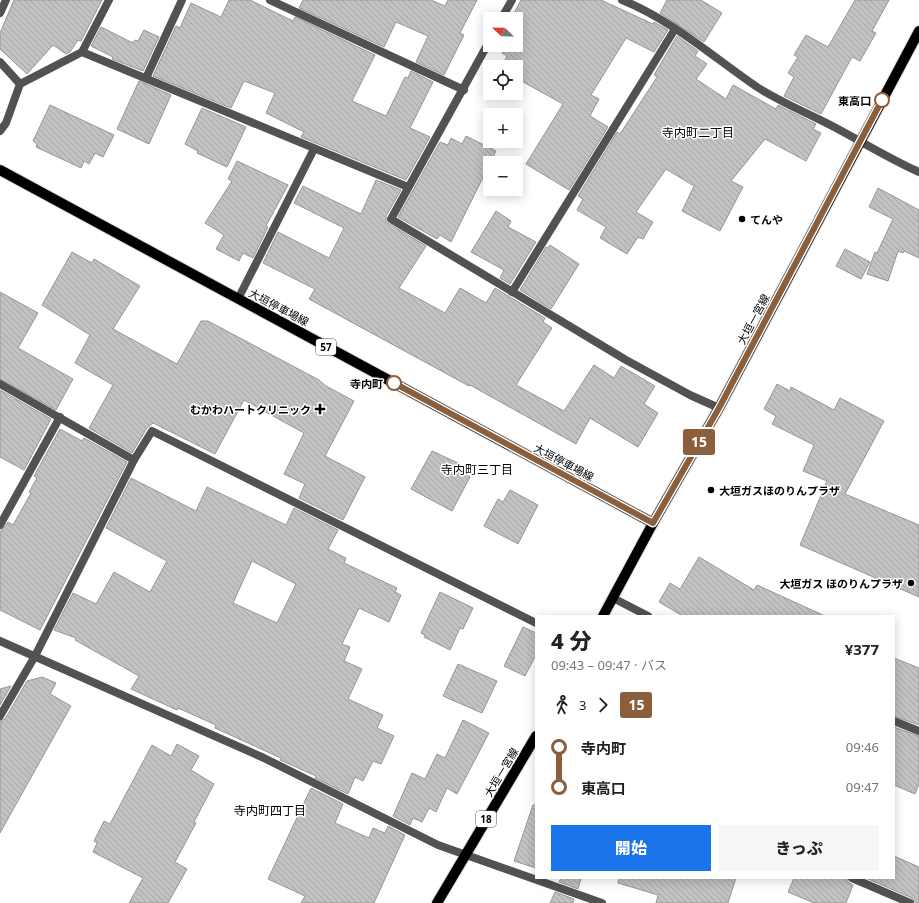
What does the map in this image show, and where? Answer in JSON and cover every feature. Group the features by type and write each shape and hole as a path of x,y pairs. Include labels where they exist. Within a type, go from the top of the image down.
{"main road":[{"name":"大垣一宮線","path":"604,615 653,523 719,408 919,31"},
{"name":"大垣停車場線","path":"0,170 653,523"},
{"name":"大垣一宮線","path":"437,903 535,740"}],"street":[{"path":"0,13 6,0"},
{"path":"0,131 6,123 20,84 82,52 109,0"},
{"path":"146,78 182,0"},
{"path":"270,0 464,90"},
{"path":"505,12 512,0"},
{"path":"622,0 637,6 676,29 759,88 886,157 919,172"},
{"path":"512,292 676,29"},
{"path":"82,52 408,187"},
{"path":"484,52 391,219 626,360 690,395 719,408"},
{"path":"0,62 20,84"},
{"path":"238,299 314,149"},
{"path":"0,384 134,460"},
{"path":"0,525 60,417"},
{"path":"0,716 35,656 134,460 152,431 535,622"},
{"path":"613,598 646,615"},
{"path":"0,641 264,758 438,844 535,879"},
{"path":"895,721 919,732"},
{"path":"535,879 602,903"},
{"path":"854,879 910,903"}],"building":[{"path":"14,0 102,0 81,41 78,40 70,52 66,54 53,45 27,74 0,49 0,33"},
{"path":"229,0 250,0 293,21 295,17 375,55 352,101 386,116 405,77 408,78 411,71 433,82 410,128 430,137 406,180 301,137 304,132 266,113 275,93 244,81 231,108 153,76 176,26 180,28 191,3 221,17"},
{"path":"303,0 431,0 445,6 448,0 477,0 460,33 464,35 444,75 416,62 428,36 396,22 384,47 299,8"},
{"path":"521,0 601,0 653,24 654,22 668,30 654,52 626,38 591,95 599,99 590,116 608,127 569,190 526,164 563,104 523,82 523,60 505,60 507,56 503,52 523,52 523,12 515,12"},
{"path":"667,0 701,0 722,13 704,42 660,13"},
{"path":"855,0 889,0 872,31 876,33 860,61 852,57 821,114 784,96 794,77 788,73 798,57 794,55 806,35 828,47"},
{"path":"101,27 133,43 135,40 138,41 144,30 159,37 143,71 112,59 113,57 91,46"},
{"path":"677,36 698,51 695,56 707,64 696,79 726,99 733,85 776,109 778,105 816,124 813,129 821,133 806,161 765,139 731,181 743,187 720,231 682,211 694,186 666,169 636,212 653,222 643,239 638,237 627,254 600,238 606,227 577,210 583,199 578,196 617,132 620,134 657,77 654,75"},
{"path":"139,81 171,95 149,144 117,129"},
{"path":"50,105 114,135 103,157 95,153 89,164 84,161 81,168 36,147 37,144 33,141"},
{"path":"202,108 246,127 227,167 197,153 198,151 185,144"},
{"path":"466,136 483,144 483,148 490,148 496,151 494,156 483,156 483,177 451,242 440,235 437,239 398,217 440,142 448,145 451,138 462,144"},
{"path":"237,161 288,185 266,226 268,227 253,258 243,253 239,261 216,249 224,235 205,223 232,181 228,179"},
{"path":"376,180 401,190 386,216 386,222 426,246 399,288 445,313 460,288 486,303 495,288 545,318 543,322 552,328 516,385 564,411 594,365 614,378 621,366 655,386 644,404 658,413 638,447 590,418 576,444 470,385 469,386 309,299 315,289 263,263 278,232 329,258 344,228 294,203 303,186 361,214"},
{"path":"878,188 919,210 919,258 904,251 903,253 898,251 888,281 867,274 875,252 877,253 893,219 869,207"},
{"path":"496,211 511,221 508,227 536,242 510,284 500,278 504,270 471,252"},
{"path":"550,245 579,264 551,309 520,290 546,247 548,248"},
{"path":"845,249 870,262 861,279 836,266"},
{"path":"72,252 92,263 94,259 140,286 113,329 177,364 201,321 208,321 319,380 326,386 354,401 325,456 365,477 343,520 299,498 305,484 284,474 304,433 244,400 215,454 153,423 147,428 132,453 89,428 113,385 75,363 90,335 42,305"},
{"path":"0,292 38,313 18,348 73,379 56,410 0,379"},
{"path":"777,384 790,391 791,387 834,410 840,398 884,421 845,494 919,525 919,597 800,545 827,481 803,471 814,445 772,424 776,416 764,409"},
{"path":"0,390 51,419 24,470 0,457"},
{"path":"60,429 82,441 84,438 127,462 40,630 0,610 0,532 8,522 13,525 31,493 29,492 37,478 34,476"},
{"path":"432,451 460,464 457,469 470,477 452,511 411,489"},
{"path":"131,478 196,511 207,487 286,525 294,508 338,530 328,549 346,558 344,563 397,588 395,592 401,595 389,622 359,608 342,644 350,647 344,661 362,669 348,699 383,715 377,728 394,736 381,764 373,761 363,781 355,777 348,794 315,778 316,776 280,760 281,758 215,728 216,725 178,708 177,710 131,689 139,676 75,640 76,638 54,630 73,593 96,604 114,572 150,592 167,561 106,528","holes":["252,561 296,584 277,623 233,603"]},
{"path":"510,490 538,505 518,544 484,526 498,499 503,502"},
{"path":"699,557 754,590 757,585 823,615 681,615 659,602 670,583 680,589"},
{"path":"440,592 473,608 463,629 460,628 450,650 424,637 425,635 421,633"},
{"path":"523,627 535,633 535,657 525,676 504,666"},
{"path":"895,658 919,668 919,725 895,716"},
{"path":"458,664 497,681 482,713 443,696"},
{"path":"42,677 56,683 50,694 71,706 0,833 0,721 5,719 27,681"},
{"path":"11,686 0,705 0,689"},
{"path":"463,720 489,733 457,794 447,788 436,812 429,808 422,822 413,818 410,825 393,816 412,773 425,779 437,754 445,758"},
{"path":"895,727 919,736 919,784 915,794 895,785"},
{"path":"177,744 199,756 191,770 214,784 194,822 196,823 175,862 187,869 168,903 129,903 143,878 93,852 97,843 94,841 104,821 110,824 152,745 171,756"},
{"path":"311,788 343,804 335,823 369,838 373,828 385,833 388,826 405,835 374,903 301,903 305,896 268,879"},
{"path":"533,805 535,805 535,868 514,861"},
{"path":"895,856 919,867 919,903 915,902 912,898 868,879 895,879"},
{"path":"560,879 581,879 578,889 559,882"},
{"path":"619,879 736,879 728,903 656,903 658,895 618,883"},
{"path":"794,879 847,879 848,882 853,885 846,903 814,903 788,892"},
{"path":"555,892 574,899 573,903 550,903"}],"bus line":[{"name":"15","path":"394,383 653,523 719,408 882,100"}],"place":[{"name":"東高口","path":"882,100"},
{"name":"てんや","path":"742,219"},
{"name":"寺内町","path":"394,383"},
{"name":"むかわハートクリニック","path":"320,409"},
{"name":"大垣ガスほのりんプラザ","path":"711,490"},
{"name":"大垣ガス ほのりんプラザ","path":"911,583"}],"district":[{"name":"寺内町二丁目","path":"698,132"},
{"name":"寺内町三丁目","path":"477,469"},
{"name":"寺内町四丁目","path":"270,810"}]}
